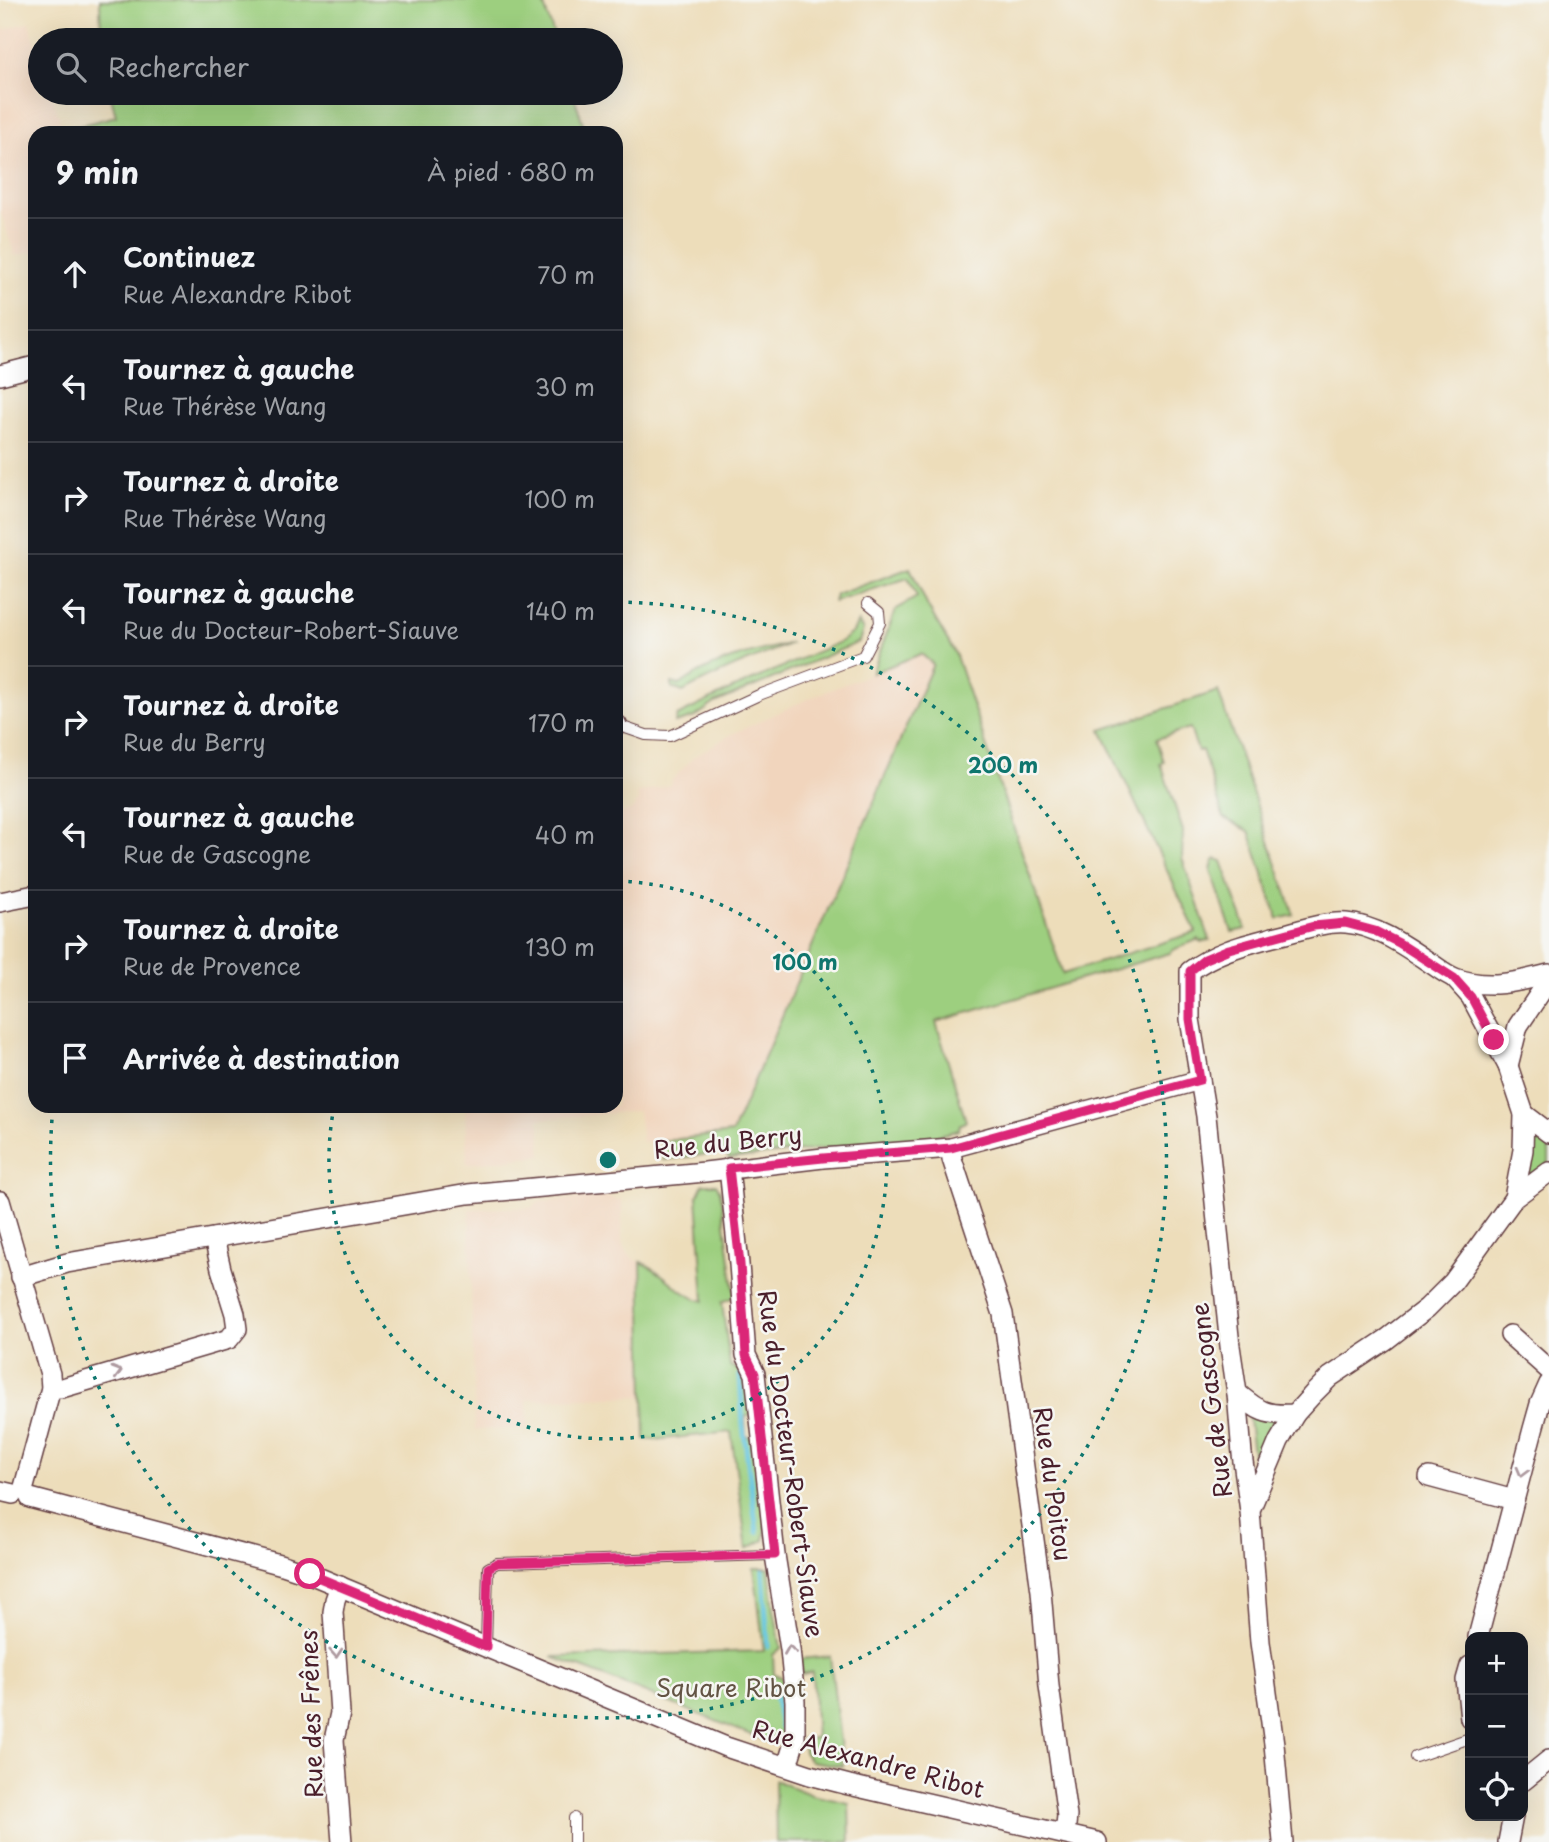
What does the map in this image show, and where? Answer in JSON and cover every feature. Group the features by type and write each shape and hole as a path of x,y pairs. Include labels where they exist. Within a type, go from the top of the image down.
{"street":[{"path":"0,375 28,368"},
{"path":"0,902 28,896"},
{"name":"Rue de Gascogne","path":"1283,1842 1206,1116 1190,1019 1190,971 1205,959 1229,949 1314,926 1345,923 1375,931 1399,943 1454,978"},
{"path":"1454,978 1480,984 1503,985 1549,975"},
{"path":"1454,978 1471,997 1508,1066 1524,1114 1523,1150 1514,1198"},
{"path":"1508,1066 1518,1026 1549,980"},
{"name":"Rue du Berry","path":"21,1277 67,1263 468,1194 823,1158 951,1148 1200,1080"},
{"path":"1524,1114 1549,1133"},
{"name":"Rue du Poitou","path":"951,1148 951,1159 1003,1314 1008,1340 1067,1816 1065,1835"},
{"name":"Rue du Docteur-Robert-Siauve","path":"729,1168 740,1264 746,1355 755,1374 775,1555 790,1649 795,1701 795,1740 787,1766"},
{"path":"1250,1511 1272,1457 1295,1414 1330,1377 1427,1308 1453,1282 1514,1198 1549,1172"},
{"path":"0,1201 50,1374 51,1388 17,1493"},
{"path":"51,1388 62,1388 229,1339 237,1329 235,1314 214,1238"},
{"path":"1510,1335 1549,1370"},
{"path":"1479,1632 1514,1500 1541,1431 1540,1404 1549,1384"},
{"path":"1237,1393 1262,1413 1295,1414"},
{"path":"1429,1477 1514,1500"},
{"name":"Rue Alexandre Ribot","path":"17,1493 284,1565 726,1747 810,1775 1097,1842"},
{"name":"Rue des Frênes","path":"340,1586 333,1612 340,1713 334,1740 342,1842"},
{"path":"1528,1777 1549,1760"},
{"path":"1508,1842 1512,1821"}],"lane":[{"path":"623,728 646,736 670,736 759,695 863,656 880,623 879,612 868,603"},
{"path":"486,1647 488,1568 497,1563 775,1555"},
{"path":"1415,1757 1465,1740"},
{"path":"574,1818 574,1842"}],"shaded area":[{"path":"29,22 28,105 55,105 62,126 28,126 28,253 15,256 0,210 0,31"},
{"path":"921,654 933,664 732,1133 642,1142 638,1111 623,1112 623,812 634,808 638,800 637,793 670,785 695,756 730,735 812,697"},
{"path":"465,1113 613,1113 539,1119 542,1155 467,1164"},
{"path":"607,1196 618,1201 622,1198 622,1240 625,1250 633,1259 641,1262 644,1396 527,1400 528,1428 475,1430 469,1209 532,1208 540,1202"}],"green space":[{"path":"100,0 542,0 552,28 101,28"},
{"path":"113,105 577,105 584,126 78,126 116,116"},
{"path":"910,568 928,607 955,653 1063,974 1196,932 1101,730 1218,691 1294,915 1278,919 1249,831 1224,818 1202,750 1198,751 1190,728 1157,739 1164,762 1161,764 1183,831 1182,858 1210,940 1201,942 1199,939 1170,953 936,1022 966,1121 960,1124 959,1130 932,1137 729,1159 725,1152 663,1160 662,1141 732,1133 933,664 921,654 872,673 896,609 917,597 908,578 834,602 836,595"},
{"path":"858,622 863,630 859,642 715,703 695,717 675,723 677,716 732,689 840,642 853,632"},
{"path":"791,643 683,692 672,688 672,683 680,685 719,663"},
{"path":"1216,859 1222,861 1246,929 1232,932 1211,870"},
{"path":"1538,1136 1549,1142 1549,1163 1532,1176 1527,1173 1533,1138"},
{"path":"703,1184 716,1184 722,1201 735,1297 722,1302 730,1366 746,1372 751,1413 745,1418 746,1436 752,1437 767,1524 764,1540 747,1549 731,1432 645,1439 641,1262 687,1294 704,1301 697,1197"},
{"path":"1248,1413 1277,1420 1271,1439 1255,1468"},
{"name":"Square Ribot","path":"754,1568 769,1568 781,1648 773,1655 774,1675 782,1677 789,1728 782,1740 775,1744 552,1657 764,1651"},
{"path":"830,1656 843,1766 810,1761 804,1752 802,1739 816,1738 812,1672 802,1674 800,1659"},
{"path":"775,1780 812,1795 849,1803 850,1842 776,1842"}],"waterway":[{"path":"740,1375 743,1425 757,1532"},
{"path":"763,1571 768,1647"},
{"path":"774,1688 781,1727"}],"route":[{"path":"310,1574 486,1647 488,1568 497,1563 775,1555 755,1374 746,1355 740,1264 729,1168 951,1148 1200,1080 1190,1019 1190,971 1205,959 1229,949 1314,926 1345,923 1375,931 1399,943 1454,978 1471,997 1494,1040"}]}
